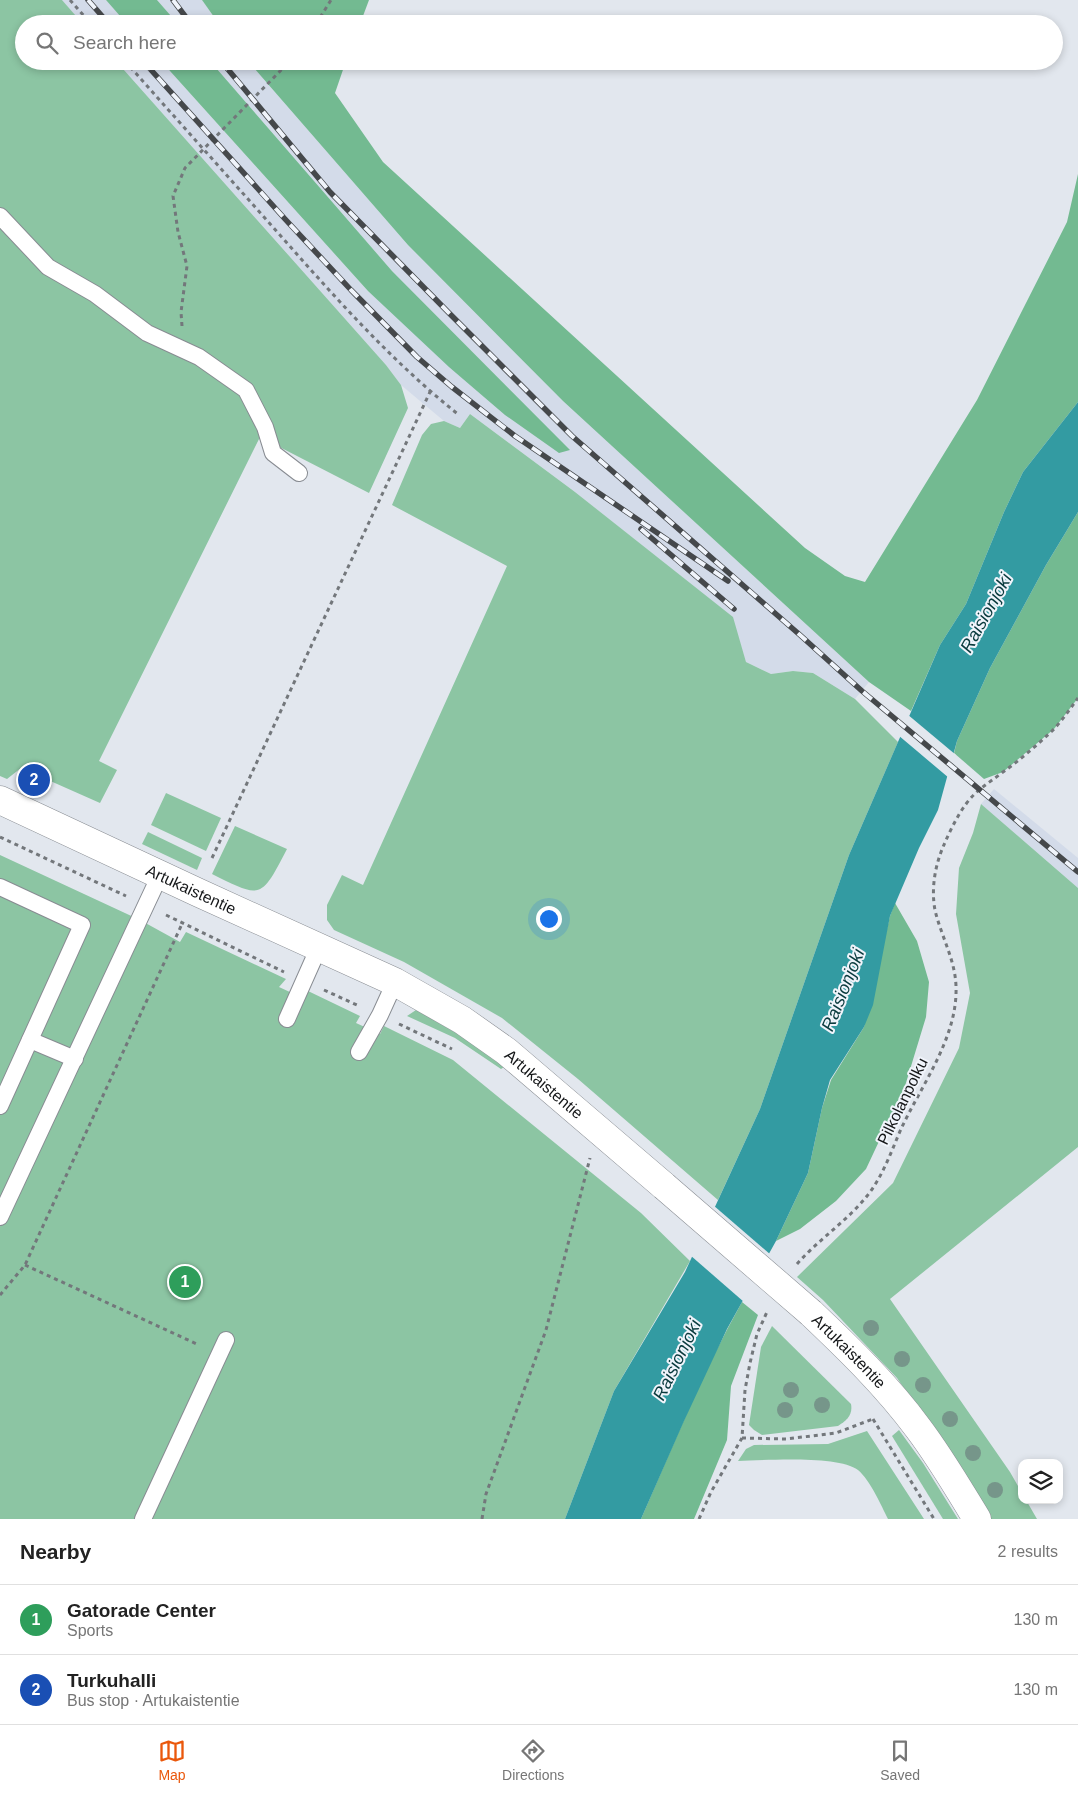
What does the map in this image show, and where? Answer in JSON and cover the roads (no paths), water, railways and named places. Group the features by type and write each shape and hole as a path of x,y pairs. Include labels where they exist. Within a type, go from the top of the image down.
{"street":[{"name":"Artukaistentie","path":"0,800 395,982 462,1020 506,1050 811,1313 848,1349 887,1390 918,1428 977,1519"}],"lane":[{"path":"0,216 48,267 95,294 147,333 199,357 246,390 265,427 273,453 299,473"},
{"path":"0,1217 160,875"},
{"path":"0,887 82,925 0,1106"},
{"path":"287,1019 319,948"},
{"path":"359,1052 380,1015 395,982"},
{"path":"30,1040 74,1059"},
{"path":"143,1519 223,1347"}],"water":[{"name":"Raisionjoki","path":"1078,402 1078,512 1046,565 990,668 957,741 938,810 919,848 890,916 873,1005 864,1027 830,1080 808,1173 776,1241 727,1329 641,1519 565,1519 614,1391 685,1272 760,1109 849,855 940,645 966,604 1004,512 1023,472"}],"railway":[{"path":"88,0 101,15"},
{"path":"173,0 184,15"},
{"path":"151,70 285,219 417,357 515,436 728,581"},
{"path":"228,70 330,192 572,436 862,691 1078,872"},
{"path":"641,529 734,609"}],"place":[{"name":"Turkuhalli","path":"34,780"},
{"name":"Gatorade Center","path":"185,1282"}]}
